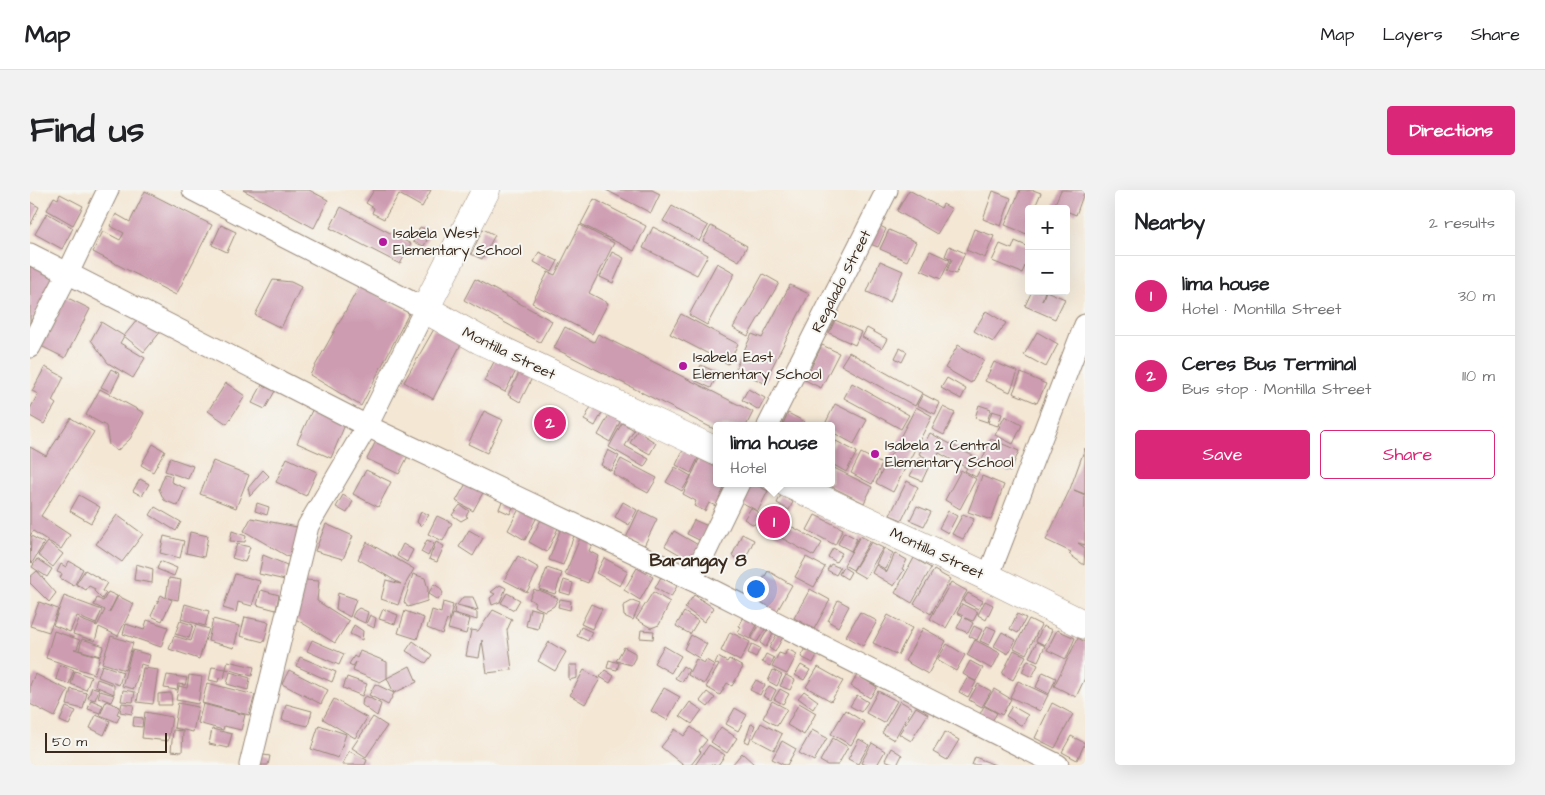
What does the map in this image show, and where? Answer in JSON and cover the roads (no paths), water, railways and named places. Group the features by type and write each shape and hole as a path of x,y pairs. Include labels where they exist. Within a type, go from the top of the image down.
{"main road":[{"path":"425,309 486,190"},
{"name":"Montilla Street","path":"425,309 480,340 713,450"},
{"name":"Montilla Street","path":"796,487 988,577 1085,626"}],"street":[{"path":"30,347 68,274 108,190"},
{"path":"193,190 425,309 367,426 308,526 250,765"},
{"name":"Regalado Street","path":"770,422 887,190"},
{"path":"30,254 367,426 692,580 1058,765"},
{"path":"988,577 1085,325"},
{"path":"692,580 737,487"}],"place":[{"name":"Isabela West Elementary School","path":"383,242"},
{"name":"Isabela East Elementary School","path":"683,366"},
{"name":"Ceres Bus Terminal","path":"550,423"},
{"name":"Isabela 2 Central Elementary School","path":"875,454"},
{"name":"lima house","path":"774,522"}],"district":[{"name":"Barangay 8","path":"698,560"}]}
